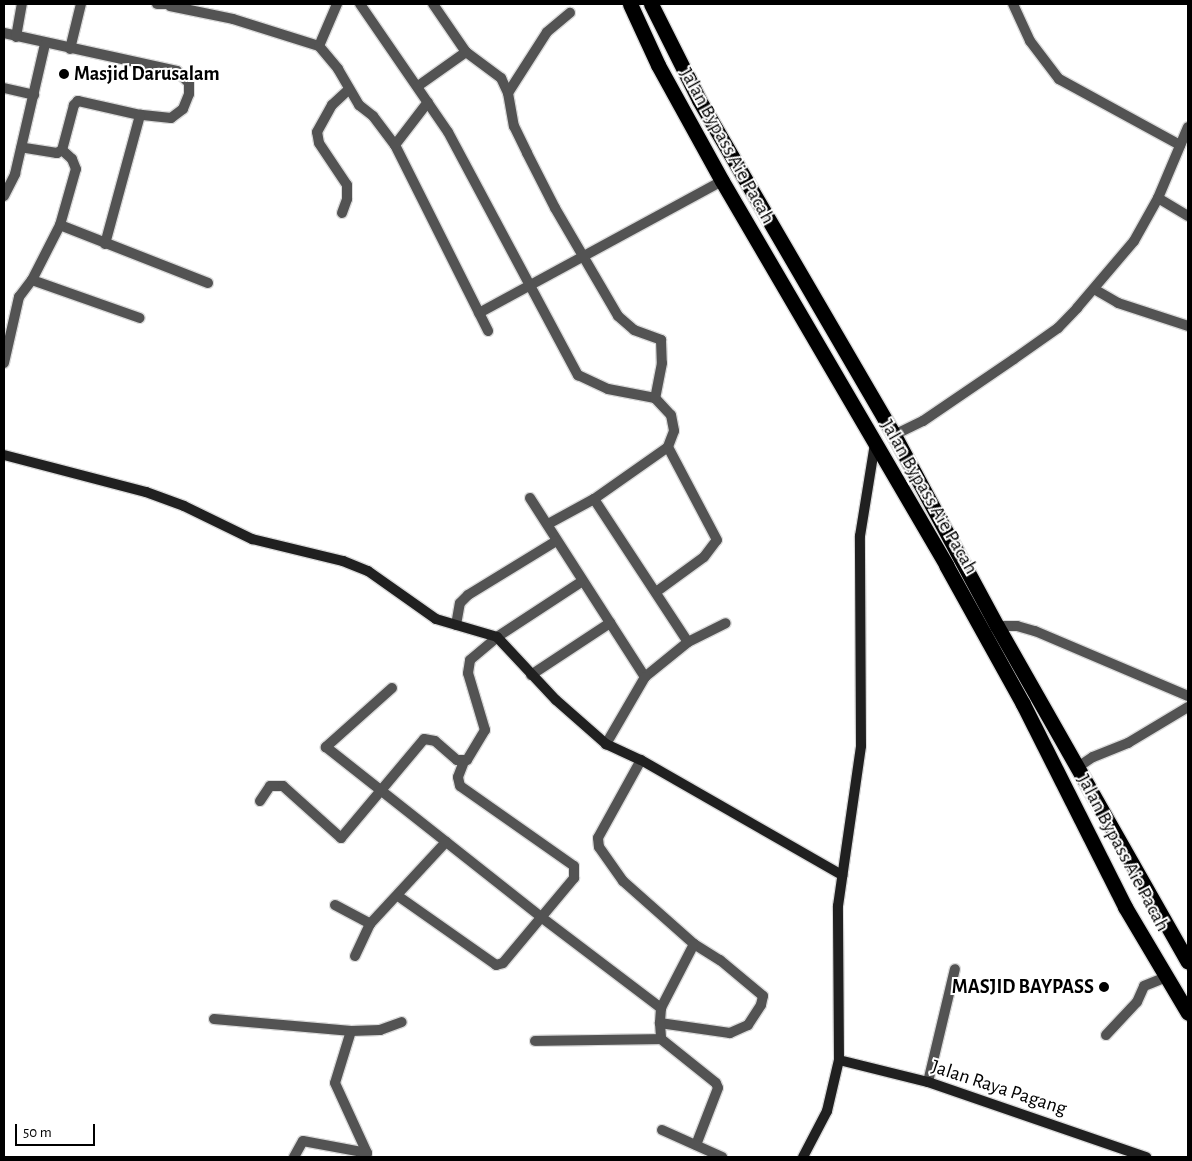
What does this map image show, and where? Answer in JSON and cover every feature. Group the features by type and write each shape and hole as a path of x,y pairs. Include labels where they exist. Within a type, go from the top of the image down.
{"highway":[{"name":"Jalan Bypass Aie Pacah","path":"630,4 658,64 722,181 821,355 875,440 1023,704 1126,907 1188,1013"},
{"path":"651,4 698,100 894,435 997,626 1188,962"}],"street":[{"path":"16,37 22,4"},
{"path":"70,49 81,4"},
{"path":"157,4 170,5 233,19 319,46 350,89 359,105 373,116 395,145 488,331"},
{"path":"319,46 336,4"},
{"path":"360,4 418,86 455,144 528,285 578,376 608,389 654,398 671,415 674,431 668,447 594,499 548,524"},
{"path":"433,4 466,52 501,78 508,93 514,126 582,256 625,324 662,340 662,363 654,398"},
{"path":"1013,4 1030,41 1059,79 1180,145"},
{"path":"508,93 547,32 570,12"},
{"path":"4,33 45,44 117,57 182,74 188,83 189,94 177,115 163,119 78,102 74,105 62,150 57,153 21,147"},
{"path":"4,196 15,174 45,44"},
{"path":"418,86 466,52"},
{"path":"4,88 34,95"},
{"path":"342,213 348,199 347,185 319,143 317,132 332,105 350,89"},
{"path":"395,145 428,102"},
{"path":"105,244 140,115"},
{"path":"894,435 923,421 1058,328 1134,242 1158,198 1188,127"},
{"path":"4,363 20,297 32,280 60,225 76,169 72,159 62,150"},
{"path":"479,313 722,181"},
{"path":"1158,198 1188,216"},
{"path":"60,225 208,283"},
{"path":"32,280 140,318"},
{"path":"1094,289 1118,303 1188,326"},
{"path":"804,1157 827,1111 839,1060 838,906 861,746 860,536 875,440"},
{"path":"656,592 704,557 717,540 668,447"},
{"path":"4,455 146,492 184,506 262,542 343,560 375,575 436,619 497,636 531,674 606,744 641,760 842,876"},
{"path":"530,498 548,524 581,582 645,678"},
{"path":"594,499 688,642"},
{"path":"456,625 460,603 468,595 556,541"},
{"path":"398,896 496,965 502,962 574,878 574,866 460,786 458,777 464,761 476,749 485,730 468,665 473,655 497,636 581,582"},
{"path":"531,674 610,623"},
{"path":"606,744 645,678 688,642 726,623"},
{"path":"997,626 1017,626 1035,631 1188,696"},
{"path":"392,688 326,747 540,918 661,1008"},
{"path":"1078,767 1092,756 1128,743 1188,707"},
{"path":"260,801 270,786 284,786 341,838 424,739 435,741 457,760 464,761"},
{"path":"641,760 598,838 599,847 623,881 694,944 758,990 762,996 762,1006 748,1025 730,1033 660,1023"},
{"path":"355,956 370,924 398,896 446,842"},
{"path":"334,905 370,924"},
{"path":"661,1039 661,1008 694,944"},
{"path":"928,1082 955,969"},
{"path":"1106,1035 1137,1002 1144,986 1166,977 1165,971"},
{"path":"214,1019 351,1031 380,1030 402,1022"},
{"path":"351,1031 335,1083 367,1155"},
{"path":"534,1041 661,1039 716,1082 718,1088 696,1145"},
{"name":"Jalan Raya Pagang","path":"839,1060 928,1082 1146,1157"},
{"path":"662,1130 722,1157"},
{"path":"294,1157 303,1141 367,1155"}],"place":[{"name":"Masjid Darusalam","path":"64,74"},
{"name":"MASJID BAYPASS","path":"1104,987"}]}
